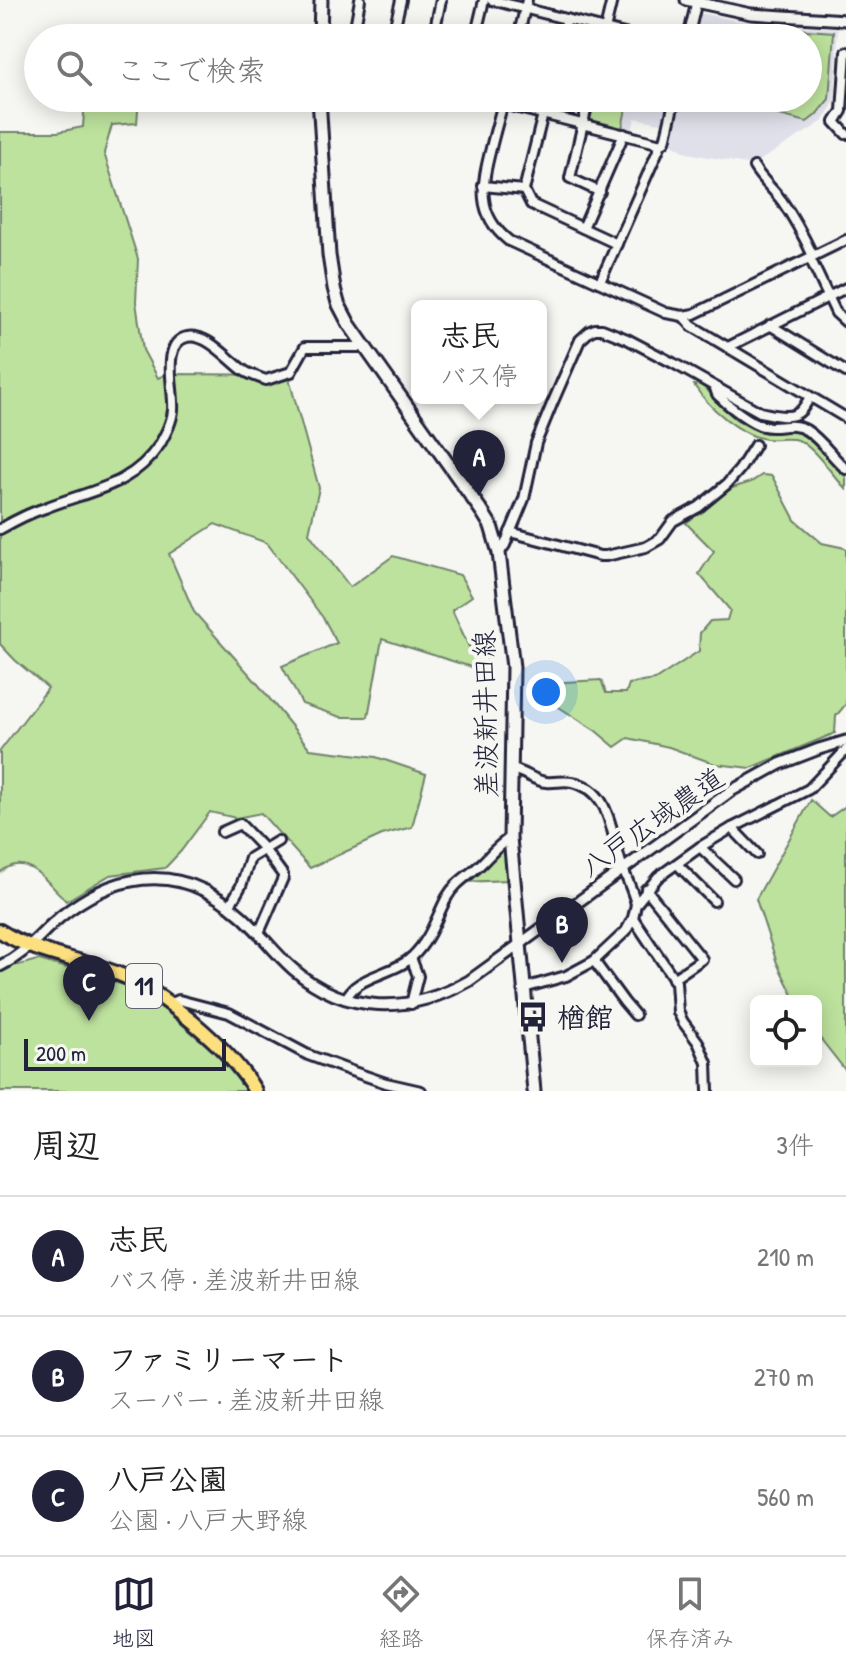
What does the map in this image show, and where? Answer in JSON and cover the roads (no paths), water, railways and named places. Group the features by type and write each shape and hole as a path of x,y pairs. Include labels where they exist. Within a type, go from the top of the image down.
{"main road":[{"path":"320,24 321,0"},
{"name":"差波新井田線","path":"320,112 329,255 338,303 349,324 483,513 491,526 499,553 513,667 510,838 534,1091"},
{"name":"11","path":"0,931 30,947 115,973 144,986 219,1046 255,1091"}],"street":[{"path":"356,24 360,0"},
{"path":"395,24 401,0"},
{"path":"436,24 441,0"},
{"path":"478,24 484,0"},
{"path":"492,0 526,4 579,24"},
{"path":"606,24 612,0"},
{"path":"690,24 693,1 751,14 846,20"},
{"path":"521,24 526,4"},
{"path":"566,24 567,19"},
{"path":"846,52 842,111 835,122 846,134"},
{"path":"500,112 483,196 492,223 503,237 666,313 683,316 701,311 846,240"},
{"path":"536,112 661,144"},
{"path":"586,112 570,178 600,192"},
{"path":"600,282 665,141 672,112"},
{"path":"542,114 524,190 531,204 617,244"},
{"path":"583,228 624,134"},
{"path":"754,167 783,202 802,233 827,297 836,313 846,322"},
{"path":"483,186 524,190"},
{"path":"728,347 846,288"},
{"path":"683,316 692,326 846,418"},
{"path":"770,325 846,372"},
{"path":"499,553 524,499 536,443 568,365 586,333 595,329 615,334 752,408 773,415 797,414 810,397"},
{"path":"0,529 44,508 111,486 142,466 171,423 172,356 174,347 183,338 189,336 203,340 244,371 266,380 291,372 305,347 365,347"},
{"path":"715,387 721,398 758,425 804,429 846,469"},
{"path":"510,532 600,556 646,547 660,539 673,521 699,507 727,484 755,445"},
{"name":"八戸広域農道","path":"0,966 22,954 59,918 104,889 128,881 152,878 186,882 230,905 281,958 325,991 377,1005 411,1004 440,996 469,981 710,805 757,776 800,756 846,741"},
{"path":"524,988 566,976 594,961 626,931 636,904 658,877 732,828 809,789 846,750"},
{"path":"511,769 541,781 572,782 595,793 609,813 636,904"},
{"path":"222,832 240,824 264,849 283,878 259,933"},
{"path":"732,828 757,854"},
{"path":"346,999 354,987 391,971 411,958 426,941 454,886 510,838"},
{"path":"230,905 241,886 250,858 278,841"},
{"path":"700,847 734,879"},
{"path":"677,864 714,901"},
{"path":"646,889 702,959 673,979"},
{"path":"633,918 673,979 678,995 678,1012 698,1042 707,1063 708,1091"},
{"path":"411,958 418,976 411,1004"},
{"path":"594,961 635,1015"},
{"path":"170,1004 179,1000 229,1013 308,1055 386,1083 421,1091"}],"place":[{"name":"志民","path":"479,496"},
{"name":"ファミリーマート","path":"562,963"},
{"name":"楢館","path":"533,1017"},
{"name":"八戸公園","path":"89,1021"}]}
